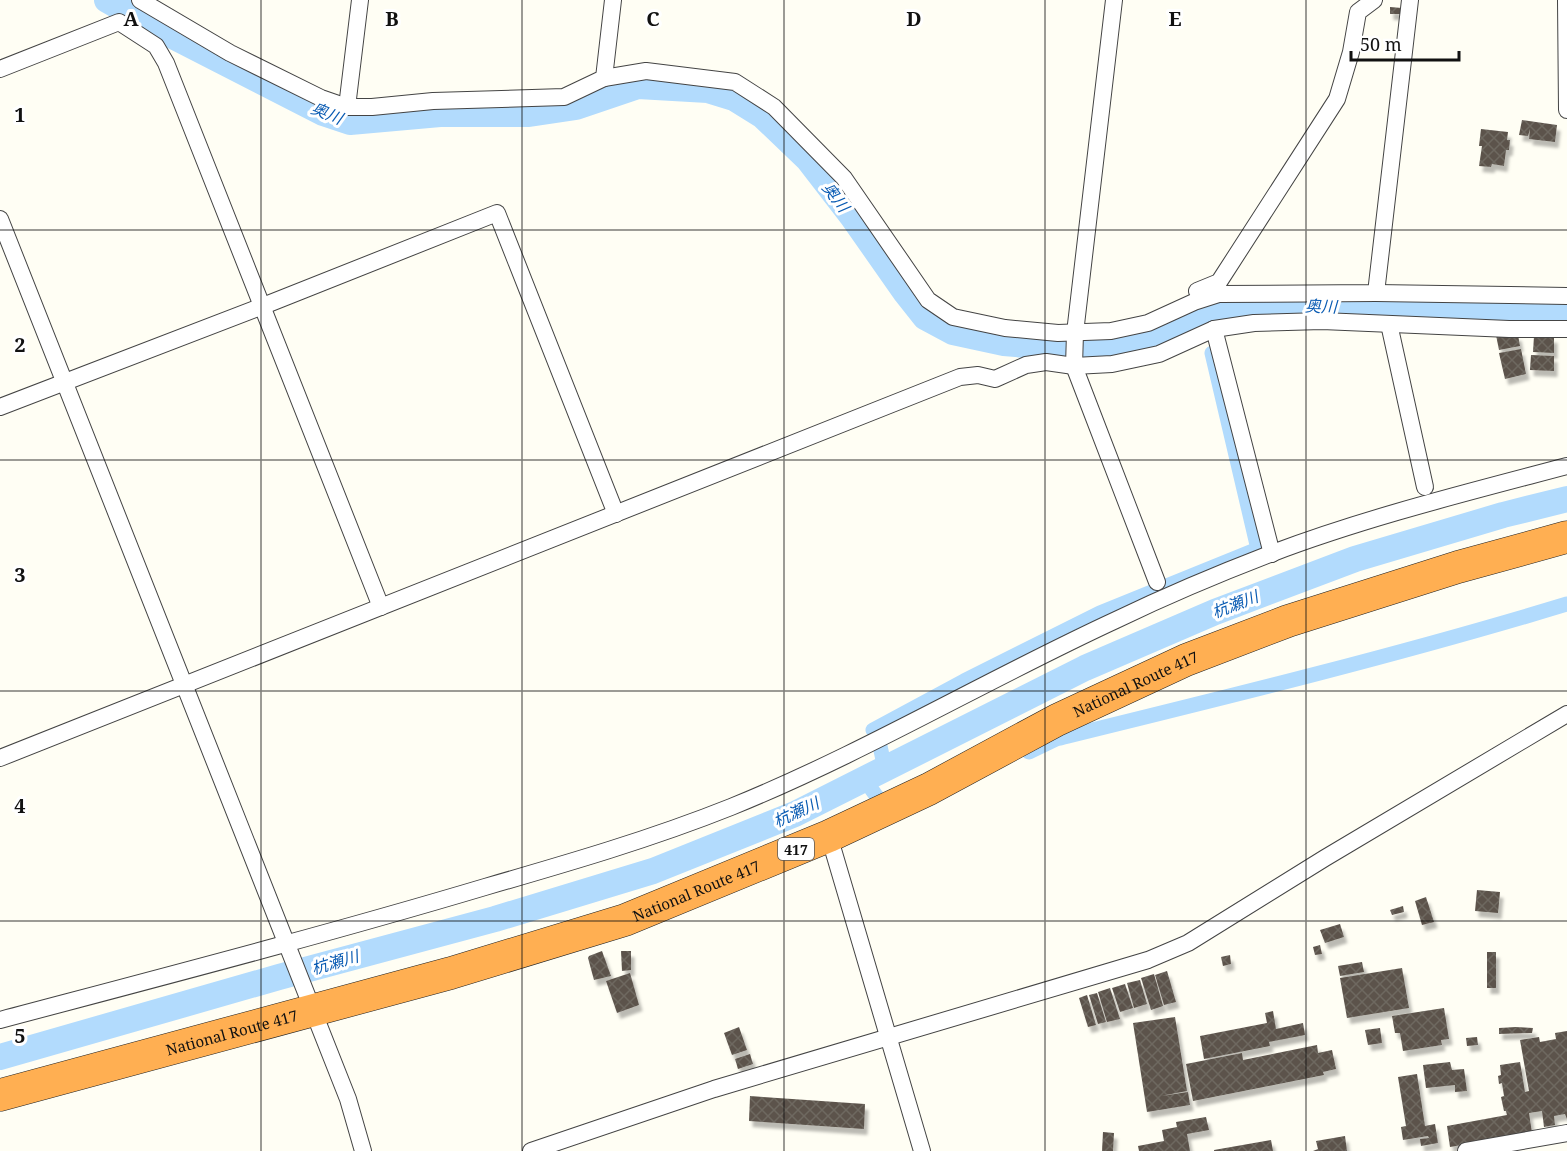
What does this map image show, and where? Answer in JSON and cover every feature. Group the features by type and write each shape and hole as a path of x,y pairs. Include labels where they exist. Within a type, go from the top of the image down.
{"highway":[{"name":"National Route 417","path":"0,1095 308,1000 450,973 625,920 829,836 929,789 1057,720 1186,660 1288,621 1458,567 1567,537"}],"street":[{"path":"140,0 230,53 321,98 347,107 372,107 433,100 564,97 604,78 646,70 735,82 774,107 844,178 928,300 953,317 1005,328 1075,335 1111,331 1148,323 1194,302 1219,294 1376,293 1567,296"},
{"path":"347,107 360,0"},
{"path":"604,78 613,0"},
{"path":"1114,0 1075,335 1074,366 1157,582"},
{"path":"1194,302 1195,292 1219,282 1337,99 1351,52 1358,12 1374,0"},
{"path":"1376,293 1410,0"},
{"path":"1565,1 1567,110"},
{"path":"0,69 119,22 156,46 166,63 381,607"},
{"path":"0,407 497,213 616,514"},
{"path":"0,219 66,381 348,1099 363,1151"},
{"path":"0,758 960,376 978,375 995,379 1026,365 1046,362 1074,366 1112,364 1159,354 1214,329 1254,323 1322,321 1567,329"},
{"path":"1389,324 1425,487"},
{"path":"1214,329 1272,554"},
{"path":"0,1020 287,946 590,857 731,807 874,742 1021,665 1119,618 1272,554 1399,513 1567,466"},
{"path":"531,1151 714,1089 1148,960 1188,943 1325,858 1567,714"},
{"path":"829,836 922,1151"},
{"path":"1466,1151 1567,1132"}],"building":[{"path":"1390,7 1402,8 1401,14 1390,14"},
{"path":"1522,120 1557,125 1555,142 1529,139 1530,129 1528,136 1519,135"},
{"path":"1481,129 1508,132 1509,150 1506,150 1504,166 1492,164 1491,167 1479,166 1482,146 1479,146"},
{"path":"1496,335 1518,335 1520,346 1499,350"},
{"path":"1534,336 1554,337 1554,353 1533,352"},
{"path":"1521,349 1526,374 1505,379 1499,353"},
{"path":"1531,355 1554,356 1554,371 1530,370"},
{"path":"1477,890 1500,892 1498,913 1475,911"},
{"path":"1426,897 1434,922 1422,925 1415,901"},
{"path":"1403,906 1404,912 1392,915 1390,910"},
{"path":"1340,924 1344,937 1325,943 1320,930"},
{"path":"1320,945 1322,954 1315,955 1313,947"},
{"path":"602,951 611,976 594,980 588,958"},
{"path":"621,951 631,951 631,970 622,971"},
{"path":"1487,952 1496,952 1496,988 1487,988"},
{"path":"1230,955 1231,964 1223,966 1221,957"},
{"path":"1362,962 1364,972 1340,976 1338,966"},
{"path":"1402,968 1409,1008 1347,1018 1340,978"},
{"path":"1167,971 1176,1002 1164,1005 1155,975"},
{"path":"630,973 639,1005 617,1013 606,981"},
{"path":"1154,974 1163,1006 1151,1010 1141,978"},
{"path":"1140,980 1147,1004 1134,1008 1127,983"},
{"path":"1125,984 1133,1008 1120,1012 1112,988"},
{"path":"1110,988 1120,1019 1107,1022 1098,992"},
{"path":"1097,993 1106,1022 1098,1024 1089,995"},
{"path":"1087,995 1096,1025 1088,1027 1079,998"},
{"path":"1444,1008 1449,1039 1441,1040 1442,1045 1403,1051 1400,1033 1395,1033 1392,1016"},
{"path":"1273,1011 1276,1029 1303,1023 1305,1035 1269,1042 1270,1046 1204,1059 1200,1036 1267,1023 1265,1013"},
{"path":"1175,1017 1187,1091 1161,1096 1188,1092 1190,1105 1147,1112 1133,1023"},
{"path":"739,1027 747,1050 732,1055 724,1033"},
{"path":"1380,1028 1382,1043 1368,1045 1365,1030"},
{"path":"1499,1028 1533,1028 1532,1033 1499,1034"},
{"path":"1567,1031 1567,1119 1565,1114 1554,1116 1555,1125 1544,1127 1542,1111 1529,1113 1532,1133 1450,1147 1447,1126 1507,1115 1501,1097 1504,1096 1502,1083 1499,1084 1500,1065 1520,1062 1525,1092 1529,1091 1520,1040 1539,1037 1540,1042 1556,1039 1555,1033"},
{"path":"1477,1037 1478,1045 1467,1046 1466,1038"},
{"path":"1317,1045 1318,1053 1332,1050 1336,1069 1323,1072 1324,1075 1193,1101 1186,1064 1242,1053 1243,1060"},
{"path":"750,1054 753,1064 738,1069 735,1059"},
{"path":"1450,1062 1452,1070 1464,1069 1467,1091 1455,1092 1455,1085 1426,1088 1423,1065"},
{"path":"1417,1074 1425,1126 1435,1124 1438,1143 1421,1146 1420,1139 1429,1138 1428,1136 1403,1140 1401,1127 1406,1126 1398,1077"},
{"path":"750,1096 865,1104 864,1129 749,1121"},
{"path":"1206,1117 1209,1130 1187,1134 1190,1151 1139,1151 1138,1146 1164,1141 1162,1130 1177,1127 1176,1122"},
{"path":"1103,1132 1114,1133 1113,1151 1102,1151"},
{"path":"1345,1136 1347,1151 1313,1151 1318,1149 1316,1141"},
{"path":"1271,1140 1273,1151 1214,1151 1214,1150"}],"waterway":[{"name":"奥川","path":"107,0 323,113 350,122 440,114 529,114 576,107 638,86 708,90 734,98 763,116 808,159 925,317 953,332 1004,343 1112,351 1168,335 1225,312 1270,305 1362,305 1567,312"},
{"path":"873,730 964,681 1100,613 1258,549 1212,353"},
{"name":"杭瀬川","path":"0,1057 279,977 495,919 653,871 795,814 1085,668 1215,612 1355,559 1503,515 1567,499"},
{"path":"1029,752 1056,739 1377,658 1567,604"},
{"path":"880,746 885,769"},
{"path":"865,780 877,797"}]}
